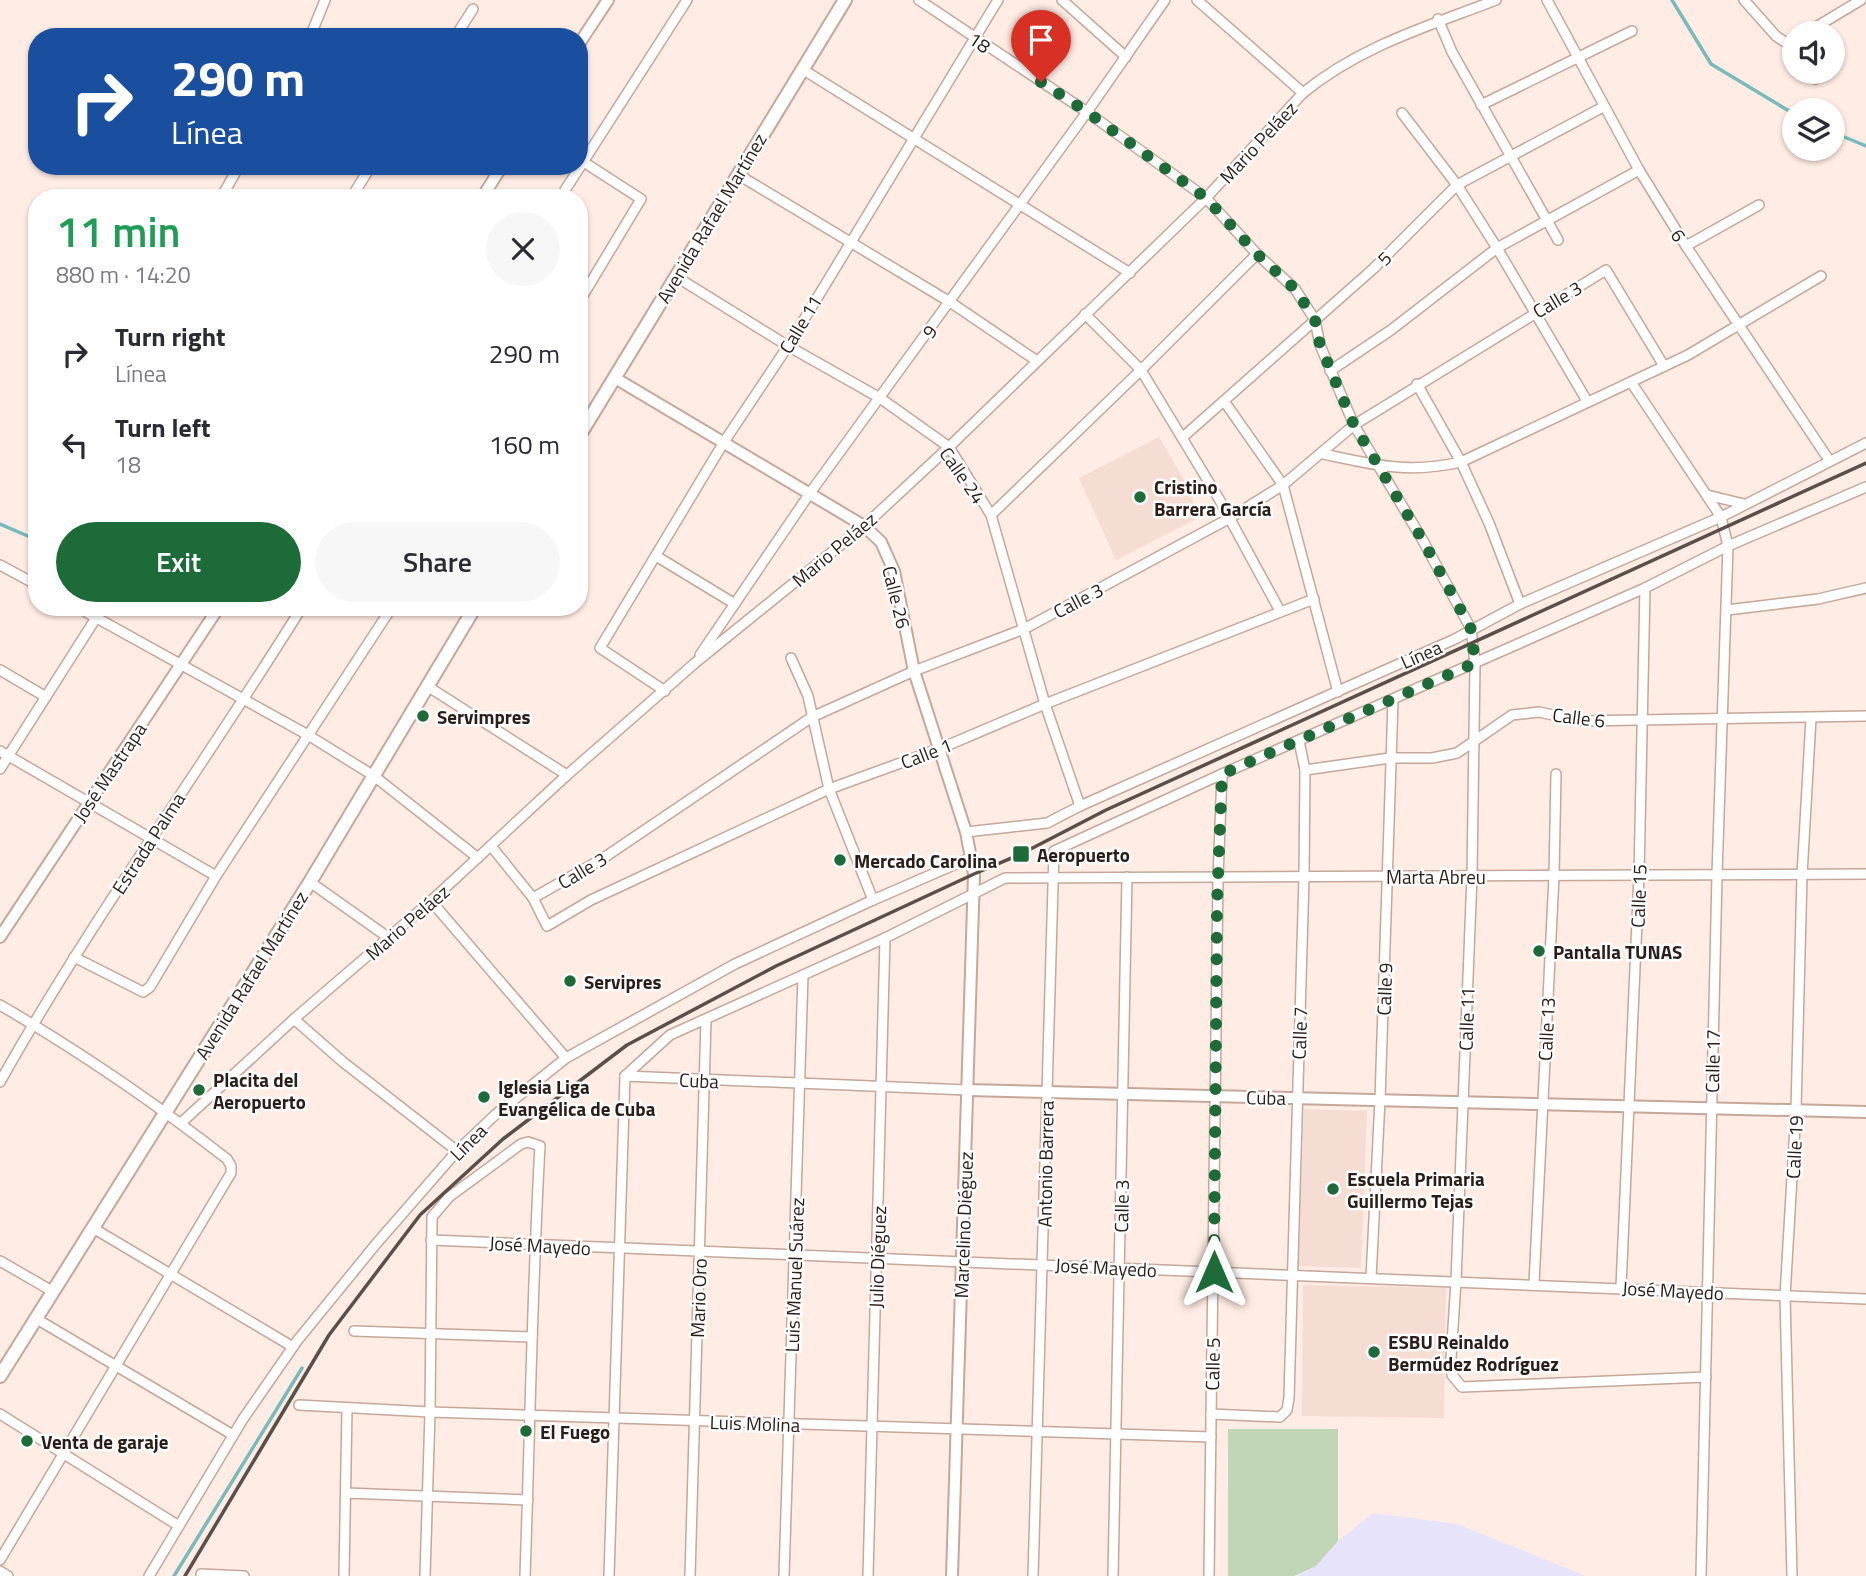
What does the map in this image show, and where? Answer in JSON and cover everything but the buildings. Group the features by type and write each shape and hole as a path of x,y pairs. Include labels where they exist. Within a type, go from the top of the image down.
{"main road":[{"name":"Avenida Rafael Martínez","path":"588,422 845,0"},
{"name":"Avenida Rafael Martínez","path":"0,1376 310,882 470,616"}],"street":[{"path":"314,28 325,0"},
{"path":"588,30 608,0"},
{"path":"588,149 687,0"},
{"name":"18","path":"919,0 1087,112 1206,198 1257,254 1295,289 1315,320 1320,345 1354,425 1471,629"},
{"name":"Calle 11","path":"665,691 600,648 724,442 788,346 998,0"},
{"path":"1062,0 1126,57"},
{"name":"9","path":"695,663 810,493 1087,112 1165,0"},
{"path":"1197,0 1303,93"},
{"name":"Mario Peláez","path":"181,1123 294,1019 431,901 567,775 695,663 863,526 949,447 1206,198 1303,93 1384,43 1438,19 1496,0"},
{"name":"6","path":"1547,0 1639,170 1686,246 1829,460"},
{"path":"1744,0 1776,36 1782,39"},
{"path":"1826,21 1861,0"},
{"path":"461,28 473,9"},
{"path":"1438,19 1452,52 1508,156 1558,240"},
{"path":"1481,105 1632,31"},
{"path":"802,69 1129,273"},
{"name":"5","path":"1183,437 1373,270 1457,185 1603,107"},
{"path":"1402,113 1457,185 1587,401"},
{"path":"588,165 641,199 588,287"},
{"path":"1330,371 1391,330 1497,248 1639,170"},
{"path":"737,174 950,302 1038,361"},
{"path":"1686,246 1759,205"},
{"path":"990,515 1257,254"},
{"name":"Calle 3","path":"533,898 602,859 812,717 914,671 1024,629 1230,518 1283,485 1323,454 1354,425 1606,270 1664,366"},
{"name":"Calle 24","path":"675,276 788,346 880,398 949,447 990,515 1045,704 1080,806"},
{"path":"1323,454 1379,466 1427,469 1461,462 1719,338 1821,276"},
{"path":"1085,314 1141,370 1230,518 1280,611"},
{"name":"Calle 26","path":"615,378 810,493 863,526 881,542 894,571 914,671 966,832 974,874"},
{"name":"Calle 17","path":"1631,382 1721,517 1728,546 1706,1291 1701,1576"},
{"path":"1417,384 1461,462 1489,523 1520,604"},
{"path":"1224,401 1283,485 1338,692"},
{"name":"Línea","path":"966,832 1047,823 1338,692 1520,604 1721,517 1866,443"},
{"name":"Línea","path":"1053,878 1054,852 1222,774 1645,588 1728,546 1866,487"},
{"path":"1707,495 1744,504"},
{"path":"656,556 736,604"},
{"path":"0,565 28,580"},
{"name":"Calle 15","path":"1621,1287 1639,876 1645,588"},
{"path":"1727,610 1818,599 1866,588"},
{"name":"Calle 1","path":"533,898 547,926 591,900 829,789 939,749 1045,704 1314,599"},
{"path":"92,616 308,735 374,776 478,858"},
{"name":"José Mastrapa","path":"0,937 213,616"},
{"name":"Estrada Palma","path":"0,1083 74,957 150,838 245,700 296,616"},
{"path":"74,957 143,992 150,987 216,876 385,616"},
{"path":"0,769 4,753 46,697 96,618"},
{"name":"Calle 11","path":"1471,629 1475,663 1472,876 1452,1375 1462,1387 1706,1377"},
{"path":"791,658 808,696 829,789 873,900"},
{"path":"0,670 46,697"},
{"path":"427,686 567,775"},
{"name":"Calle 9","path":"1371,1278 1380,1100 1392,701"},
{"name":"Calle 6","path":"1305,770 1390,758 1432,758 1457,753 1475,738 1512,715 1539,712 1581,721 1642,722 1866,716"},
{"name":"Calle 19","path":"1792,1576 1785,1296 1796,1110 1802,875 1811,718"},
{"name":"Calle 7","path":"1211,1414 1280,1417 1287,1410 1304,877 1305,770 1299,741"},
{"path":"4,753 216,876"},
{"name":"Calle 5","path":"1209,1576 1214,1096 1222,774"},
{"name":"Calle 13","path":"1534,1284 1554,876 1556,774"},
{"path":"491,846 533,898"},
{"name":"Línea","path":"149,1576 233,1435 293,1347 376,1244 457,1151 496,1114 566,1058 735,964 972,857"},
{"name":"Marcelino Diéguez","path":"952,1576 974,874"},
{"name":"Marta Abreu","path":"974,894 1005,878 1866,874"},
{"name":"Calle 3","path":"1113,1576 1126,877"},
{"name":"Antonio Barrera","path":"1033,1576 1053,878"},
{"path":"310,882 389,938"},
{"path":"609,1576 625,1076 670,1035 886,938 974,894"},
{"path":"431,901 566,1058"},
{"name":"Julio Diéguez","path":"867,1576 886,938"},
{"name":"Luis Manuel Suárez","path":"784,1576 803,975"},
{"path":"0,1005 165,1111 227,1159 231,1166 231,1174 0,1560"},
{"path":"294,1019 343,1062 457,1151"},
{"name":"Mario Oro","path":"690,1576 706,1020"},
{"name":"Cuba","path":"625,1076 882,1088 1866,1112"},
{"name":"Línea","path":"425,1576 432,1217 449,1197 521,1144 534,1142 540,1146 535,1244"},
{"path":"93,1228 293,1347"},
{"name":"José Mayedo","path":"431,1240 1866,1299"},
{"path":"525,1576 532,1415 535,1244"},
{"path":"0,1261 52,1291"},
{"path":"35,1318 233,1435"},
{"path":"354,1331 532,1337"},
{"name":"Luis Molina","path":"299,1405 430,1412 1211,1437"},
{"path":"344,1576 347,1408"},
{"path":"0,1414 179,1526"},
{"path":"346,1493 528,1500"},
{"path":"0,1572 8,1576"},
{"path":"201,1574 244,1576"}],"shaded area":[{"name":"Cristino Barrera García","path":"1159,437 1182,476 1200,517 1116,560 1079,478"},
{"name":"Escuela Primaria Guillermo Tejas","path":"1304,1109 1367,1111 1361,1268 1298,1266"},
{"name":"ESBU Reinaldo Bermúdez Rodríguez","path":"1303,1285 1446,1288 1444,1418 1302,1416"},
{"path":"1373,1513 1457,1524 1586,1576 1294,1576 1316,1566 1338,1541"}],"green space":[{"path":"1228,1429 1338,1429 1338,1541 1316,1566 1294,1576 1228,1576"}],"waterway":[{"path":"1672,0 1711,64 1782,107"},
{"path":"1845,137 1866,146"},
{"path":"0,524 28,536"},
{"path":"174,1576 302,1368"}],"railway":[{"path":"185,1576 329,1335 420,1215 503,1139 627,1045 776,966 1021,854 1106,810 1866,463"}],"place":[{"name":"Cristino Barrera García","path":"1140,497"},
{"name":"Servimpres","path":"423,716"},
{"name":"Aeropuerto","path":"1021,854"},
{"name":"Mercado Carolina","path":"840,860"},
{"name":"Pantalla TUNAS","path":"1539,951"},
{"name":"Servipres","path":"570,981"},
{"name":"Placita del Aeropuerto","path":"199,1090"},
{"name":"Iglesia Liga Evangélica de Cuba","path":"484,1097"},
{"name":"Escuela Primaria Guillermo Tejas","path":"1333,1189"},
{"name":"ESBU Reinaldo Bermúdez Rodríguez","path":"1374,1352"},
{"name":"El Fuego","path":"526,1431"},
{"name":"Venta de garaje","path":"27,1441"}],"route":[{"path":"1041,82 1206,198 1257,254 1295,289 1315,320 1320,345 1354,425 1422,539 1471,629 1475,663 1222,774 1217,905 1214,1272"}]}
